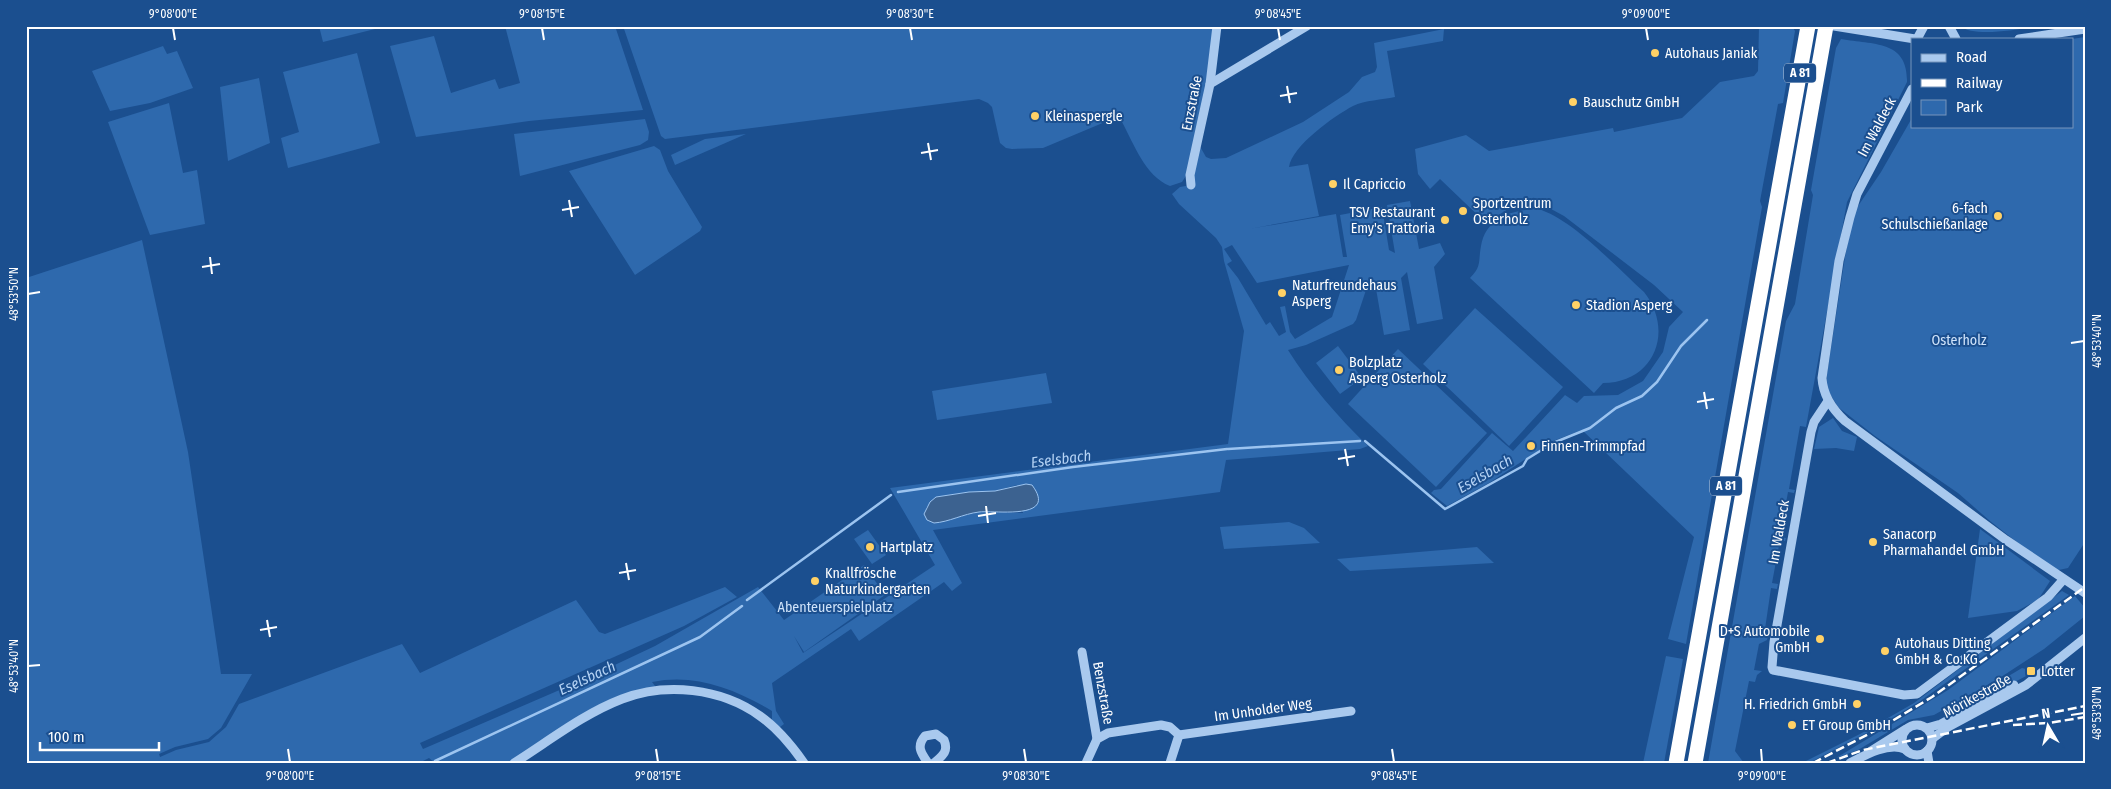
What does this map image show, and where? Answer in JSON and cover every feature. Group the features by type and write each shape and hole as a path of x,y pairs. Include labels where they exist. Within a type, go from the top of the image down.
{"highway":[{"name":"A 81","path":"1676,763 1808,26"},
{"name":"A 81","path":"1695,763 1826,26"}],"street":[{"name":"Enzstraße","path":"1192,185 1190,175 1210,84 1217,26"},
{"path":"1210,84 1307,26"},
{"path":"1834,26 1911,38"},
{"path":"1917,38 1924,26"},
{"path":"1949,26 1955,38"},
{"path":"2026,38 2085,29"},
{"name":"Im Waldeck","path":"1911,92 1858,194 1839,261 1822,378 1823,388 1828,401 1814,422 1811,432 1774,642 1773,670 1904,695 1917,694 2042,602 2063,580"},
{"path":"1828,401 1845,421 2006,540 2085,593"},
{"name":"Mörikestraße","path":"1932,739 1948,727 2026,685 2085,638"},
{"name":"Benzstraße","path":"1082,652 1097,739"},
{"name":"Mörikestraße","path":"1867,754 1877,745 1907,728 1919,724 1927,728 1941,724 2014,684 2035,677"},
{"path":"514,763 604,707 634,695 670,690 704,692 737,702 760,716 776,730 804,763"},
{"name":"Im Unholder Weg","path":"1179,736 1351,711"},
{"path":"1086,763 1097,739 1108,733 1161,725 1170,728 1179,736 1170,763"},
{"path":"1907,728 1902,736 1905,749 1918,755 1927,751"},
{"path":"1927,728 1932,739 1927,751 1929,763"},
{"path":"928,763 920,749 920,744 925,736 931,734 941,736 946,744 944,754 934,763"},
{"name":"Mörikestraße","path":"1850,763 1867,754 1894,746 1905,749"},
{"path":"1913,754 1918,763"}],"green space":[{"path":"319,26 387,26 323,42"},
{"path":"505,26 615,26 643,110 529,121 416,137 390,46 434,36 451,93 495,79 499,89 520,83"},
{"path":"623,26 1217,26 1210,84 1189,171 1182,182 1170,186 1161,181 1147,167 1122,122 1115,120 1105,122 1043,148 1012,149 1006,148 1000,143 992,107 979,99 665,139 661,136"},
{"path":"1759,26 1792,26 1795,31 1783,103 1778,104 1760,201 1762,207 1686,644 1668,639 1694,537 1582,430 1553,441 1489,483 1447,506 1431,493 1434,490 1441,489 1492,433 1513,451 1565,395 1577,403 1584,396 1618,395 1643,381 1663,352 1669,327 1683,312 1654,285 1564,216 1540,203 1508,209 1486,223 1440,179 1430,189 1418,174 1415,149 1466,135 1489,151 1613,128 1614,132 1682,118 1720,82 1754,76 1758,71"},
{"path":"1960,26 2029,26 2029,28 1983,32"},
{"name":"Abenteuerspielplatz","path":"1444,29 1443,41 1387,51 1395,97 1368,101 1353,106 1315,132 1298,150 1289,167 1308,164 1319,216 1249,229 1336,214 1343,257 1347,257 1340,215 1382,207 1389,250 1395,253 1387,205 1410,201 1419,249 1440,243 1445,254 1434,267 1443,319 1417,324 1407,272 1401,278 1410,330 1384,335 1375,283 1369,281 1353,324 1306,345 1288,350 1325,400 1368,446 1360,449 1226,460 1220,492 933,530 962,583 952,591 944,582 859,641 851,629 772,683 776,711 784,724 776,730 772,722 772,711 744,696 699,681 668,680 652,682 658,690 622,699 514,763 435,763 429,758 419,763 26,763 26,278 142,240 188,452 221,674 252,674 221,728 208,739 175,747 159,754 160,757 176,750 209,742 226,727 239,704 402,644 420,673 576,600 599,632 605,634 725,587 737,597 684,626 420,743 423,749 585,679 655,646 758,587 784,620 864,565 885,595 804,652 794,636 803,653 935,565 890,488 1228,444 1244,331 1224,261 1222,247 1216,238 1179,204 1172,194 1180,187 1191,185 1198,143 1206,157 1211,159 1226,158 1303,122 1349,92 1362,77 1375,72 1377,67 1374,43","holes":["1232,245 1257,283 1349,265 1332,317 1295,339 1290,332 1285,306 1280,307 1286,332 1279,336 1270,322 1266,325 1238,278 1227,264 1232,261 1224,249","1017,485 1023,513 979,512 934,523 926,508 936,497 969,492 995,491"]},
{"name":"Osterholz","path":"2085,37 2085,542 2068,568 2054,571 1990,521 1958,493 1875,436 1838,407 1827,389 1827,374 1854,212 1881,172 1911,120 1911,128 2074,128 2074,39"},
{"path":"1841,39 1877,44 1895,52 1902,58 1906,68 1907,82 1847,202 1806,427 1800,426 1789,489 1795,490 1794,493 1788,492 1780,537 1786,538 1785,541 1780,540 1772,583 1778,584 1777,589 1771,588 1765,629 1770,630 1767,640 1759,644 1754,670 1762,671 1757,675 1755,682 1749,681 1735,751 1744,763 1708,763 1786,321 1795,304 1813,195 1811,190 1836,48"},
{"path":"163,46 167,54 177,51 193,88 150,103 110,111 92,71"},
{"path":"357,53 380,143 288,168 281,138 299,132 283,72"},
{"path":"259,78 270,143 228,161 220,87"},
{"path":"169,103 183,173 197,170 205,224 150,235 108,122"},
{"path":"645,119 649,132 648,140 640,145 520,176 514,134"},
{"path":"746,134 675,165 671,155 705,139"},
{"path":"654,146 660,150 668,171 702,227 700,231 635,275 569,171"},
{"name":"Stadion Asperg","path":"1538,209 1551,214 1580,233 1644,292 1653,307 1658,323 1658,338 1654,352 1647,364 1635,374 1621,381 1603,383 1594,393 1470,278 1478,267 1481,246 1488,228 1502,217 1519,211"},
{"path":"1475,308 1563,387 1509,446 1423,364"},
{"name":"Bolzplatz Asperg Osterholz","path":"1338,346 1362,378 1340,394 1316,363"},
{"path":"1398,349 1487,433 1436,487 1348,404"},
{"path":"1046,373 1052,403 937,420 932,391"},
{"path":"1833,418 1842,431 1857,437 1854,451 1836,448 1814,449 1819,427"},
{"path":"1289,522 1304,528 1320,543 1224,549 1220,527"},
{"path":"1980,529 2050,581 2038,600 2017,611 1968,618"},
{"name":"Hartplatz","path":"868,530 886,555 872,564 854,539"},
{"path":"1477,547 1494,563 1350,571 1337,559"},
{"path":"2062,591 2069,595 1919,702 1874,729 1809,763 1802,763 1860,734 1914,703"},
{"path":"2075,596 2085,608 2085,616 2044,649 1998,679 1934,715 1908,720 1858,750 1836,758 1948,690"},
{"path":"1666,656 1683,659 1664,763 1643,763"},
{"path":"2022,668 2026,669 2030,674 1959,711 1960,705"}],"shaded area":[{"path":"1026,484 1032,485 1038,496 1037,504 1031,509 1009,512 979,512 934,523 927,520 924,514 930,502 936,497 969,492 995,491"}],"waterway":[{"name":"Eselsbach","path":"1365,441 1445,509 1523,466 1527,459 1553,443 1590,428 1616,408 1642,396 1657,382 1681,346 1707,320"},
{"name":"Eselsbach","path":"1228,449 1360,441"},
{"name":"Eselsbach","path":"898,492 1073,467 1227,449"},
{"name":"Eselsbach","path":"747,600 891,495"},
{"name":"Eselsbach","path":"435,761 700,637 742,606"}],"railway":[{"path":"1813,763 1882,727 1932,697 2085,587"},
{"path":"1827,763 1863,750 2085,706"},
{"path":"2013,725 2049,723 2085,717"}],"place":[{"name":"Autohaus Janiak","path":"1655,53"},
{"name":"Bauschutz GmbH","path":"1573,102"},
{"name":"Kleinaspergle","path":"1035,116"},
{"name":"Il Capriccio","path":"1333,184"},
{"name":"Sportzentrum Osterholz","path":"1463,211"},
{"name":"6-fach Schulschießanlage","path":"1998,216"},
{"name":"TSV Restaurant Emy's Trattoria","path":"1445,220"},
{"name":"Naturfreundehaus Asperg","path":"1282,293"},
{"name":"Stadion Asperg","path":"1576,305"},
{"name":"Bolzplatz Asperg Osterholz","path":"1339,370"},
{"name":"Finnen-Trimmpfad","path":"1531,446"},
{"name":"Sanacorp Pharmahandel GmbH","path":"1873,542"},
{"name":"Hartplatz","path":"870,547"},
{"name":"Knallfrösche Naturkindergarten","path":"815,581"},
{"name":"D+S Automobile GmbH","path":"1820,639"},
{"name":"Autohaus Ditting GmbH & Co.KG","path":"1885,651"},
{"name":"Lotter","path":"2031,671"},
{"name":"H. Friedrich GmbH","path":"1857,704"},
{"name":"ET Group GmbH","path":"1792,725"}]}
